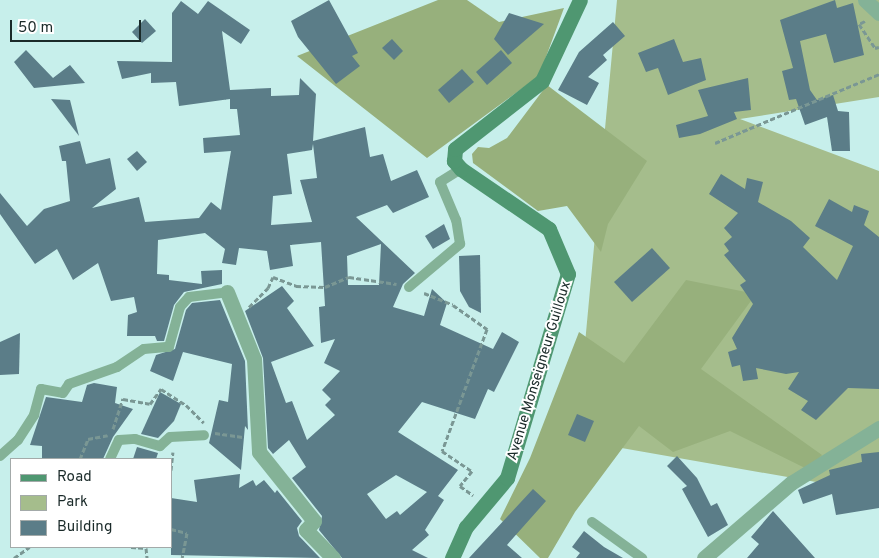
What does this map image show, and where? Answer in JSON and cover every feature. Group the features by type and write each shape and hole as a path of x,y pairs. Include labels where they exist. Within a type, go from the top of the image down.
{"street":[{"path":"461,169 454,161 454,149 542,81 580,0"},
{"path":"865,0 876,15"},
{"name":"Avenue Monseigneur Guilloux","path":"452,558 466,527 507,478 568,274 550,229 461,169"},
{"path":"227,292 254,359 259,452 314,521 306,530 333,558"},
{"path":"715,555 791,483 875,426 879,428"}],"lane":[{"path":"409,287 460,244 456,220 440,182 461,169"},
{"path":"0,456 18,440 34,415 41,389 63,393 69,384 117,367 144,350 169,347 180,307 189,297 227,292"},
{"path":"110,458 119,440 135,439 160,446 170,437 204,435"},
{"path":"592,522 642,558"}],"path":[{"path":"876,15 859,24 878,49"},
{"path":"715,143 879,74"},
{"path":"236,316 268,288 273,277 296,286 325,286 350,277 409,287 453,305 487,329 442,451 472,471 460,486 486,504"},
{"path":"80,458 88,440 112,434 123,399 150,404 161,389 193,410 204,422 204,435 219,432 257,438"},
{"path":"172,529 187,533 182,558"},
{"path":"14,558 29,548"}],"green space":[{"path":"438,0 467,0 499,22 564,8 539,76 427,158 297,56"},
{"path":"617,0 879,0 879,97 740,119 879,171 879,493 576,440"},
{"path":"547,85 647,161 608,224 601,252 567,206 538,211 473,163 472,154 478,147 489,148 507,138"},
{"path":"686,280 756,294 701,369 822,455 809,470 730,431 673,452 639,426 575,512 548,558 540,558 500,519 530,458 579,332 624,363"}],"building":[{"path":"329,0 358,53 352,56 360,66 336,84 298,37 291,21"},
{"path":"835,0 837,8 853,3 864,55 834,63 826,34 800,41 810,90 817,100 833,95 838,111 849,112 850,151 832,151 827,117 805,125 796,99 789,100 782,71 793,68 780,20"},
{"path":"181,1 198,14 208,1 250,30 241,44 222,31 230,90 271,88 271,96 299,95 300,78 316,94 313,141 365,127 370,157 383,154 391,181 417,170 429,197 393,213 387,205 356,217 415,273 403,284 393,307 424,316 432,289 447,303 440,325 493,349 502,332 519,342 494,392 488,389 475,419 422,402 398,432 458,470 438,496 444,500 425,530 429,535 412,550 428,558 342,558 319,530 322,516 292,478 306,467 289,440 273,454 268,448 263,358 245,311 282,286 294,301 287,308 314,346 271,362 286,403 292,401 307,440 335,415 325,405 331,399 322,390 340,371 324,363 335,339 321,343 319,307 325,306 321,242 290,245 293,266 270,270 267,251 239,248 236,265 222,263 225,249 205,233 158,240 157,274 169,275 169,280 202,284 201,271 222,270 222,284 184,292 174,305 164,341 157,341 155,336 127,336 128,315 137,312 134,297 111,301 98,263 73,280 57,249 35,264 0,214 0,193 27,226 44,209 70,201 66,161 62,161 59,146 80,141 86,164 110,158 116,189 92,208 139,197 145,222 199,218 211,202 221,210 231,151 204,153 203,138 240,135 237,109 230,109 230,99 179,106 176,82 151,83 151,73 122,79 117,61 172,62 172,13","holes":["313,144 317,178 300,180 312,222 271,225 273,196 292,194 287,154 312,150","381,244 379,285 348,285 347,256","396,475 427,492 400,515 397,511 386,519 367,494"]},
{"path":"509,13 544,24 508,55 494,39"},
{"path":"145,19 156,31 142,43 132,32"},
{"path":"613,22 625,36 603,55 607,60 588,77 599,83 587,105 558,90 579,52"},
{"path":"392,39 403,51 394,60 382,48"},
{"path":"674,39 683,62 701,58 706,80 668,95 658,68 646,72 638,53"},
{"path":"26,50 53,78 70,65 85,83 34,88 14,62"},
{"path":"501,50 512,63 487,85 476,72"},
{"path":"462,69 474,82 449,103 438,90"},
{"path":"748,78 751,110 734,112 737,119 700,134 679,138 676,125 708,116 698,90"},
{"path":"51,99 70,100 79,136"},
{"path":"137,151 147,162 137,171 127,159"},
{"path":"721,174 745,189 747,178 763,182 758,202 791,221 810,238 803,247 837,280 853,246 815,226 829,199 852,212 854,205 869,211 864,225 879,237 879,389 848,388 816,420 801,410 808,401 788,389 799,372 786,374 756,368 758,379 743,381 740,365 732,367 728,352 737,349 732,338 753,304 740,285 746,281 724,255 729,251 724,244 732,237 724,228 738,213 709,194"},
{"path":"444,224 450,239 433,249 425,236"},
{"path":"652,248 670,268 632,302 614,282"},
{"path":"480,255 481,313 469,307 460,291 459,256"},
{"path":"220,300 245,361 248,430 245,426 241,470 209,443 219,400 228,402 232,364 183,352 173,381 150,371 156,355 175,349 186,310 192,303"},
{"path":"20,333 19,374 0,375 0,342"},
{"path":"94,383 117,387 115,403 133,409 113,437 103,458 42,458 42,446 30,445 46,397 82,402 87,385"},
{"path":"160,392 181,404 174,421 158,438 141,434"},
{"path":"577,414 594,421 585,442 568,435"},
{"path":"137,447 158,453 156,458 133,458"},
{"path":"879,452 879,508 836,515 832,494 803,504 798,490 830,475 829,470 862,462 861,454"},
{"path":"677,456 697,478 711,506 717,503 728,525 708,537 682,489 687,486 667,466"},
{"path":"240,474 239,488 253,480 256,486 264,480 275,493 277,490 302,521 297,528 299,536 320,558 171,555 172,498 197,502 194,480"},
{"path":"533,489 546,501 507,545 522,558 469,558"},
{"path":"773,511 815,558 747,558 759,544 751,537"},
{"path":"584,531 604,547 623,558 576,558 580,553 572,547"}]}
